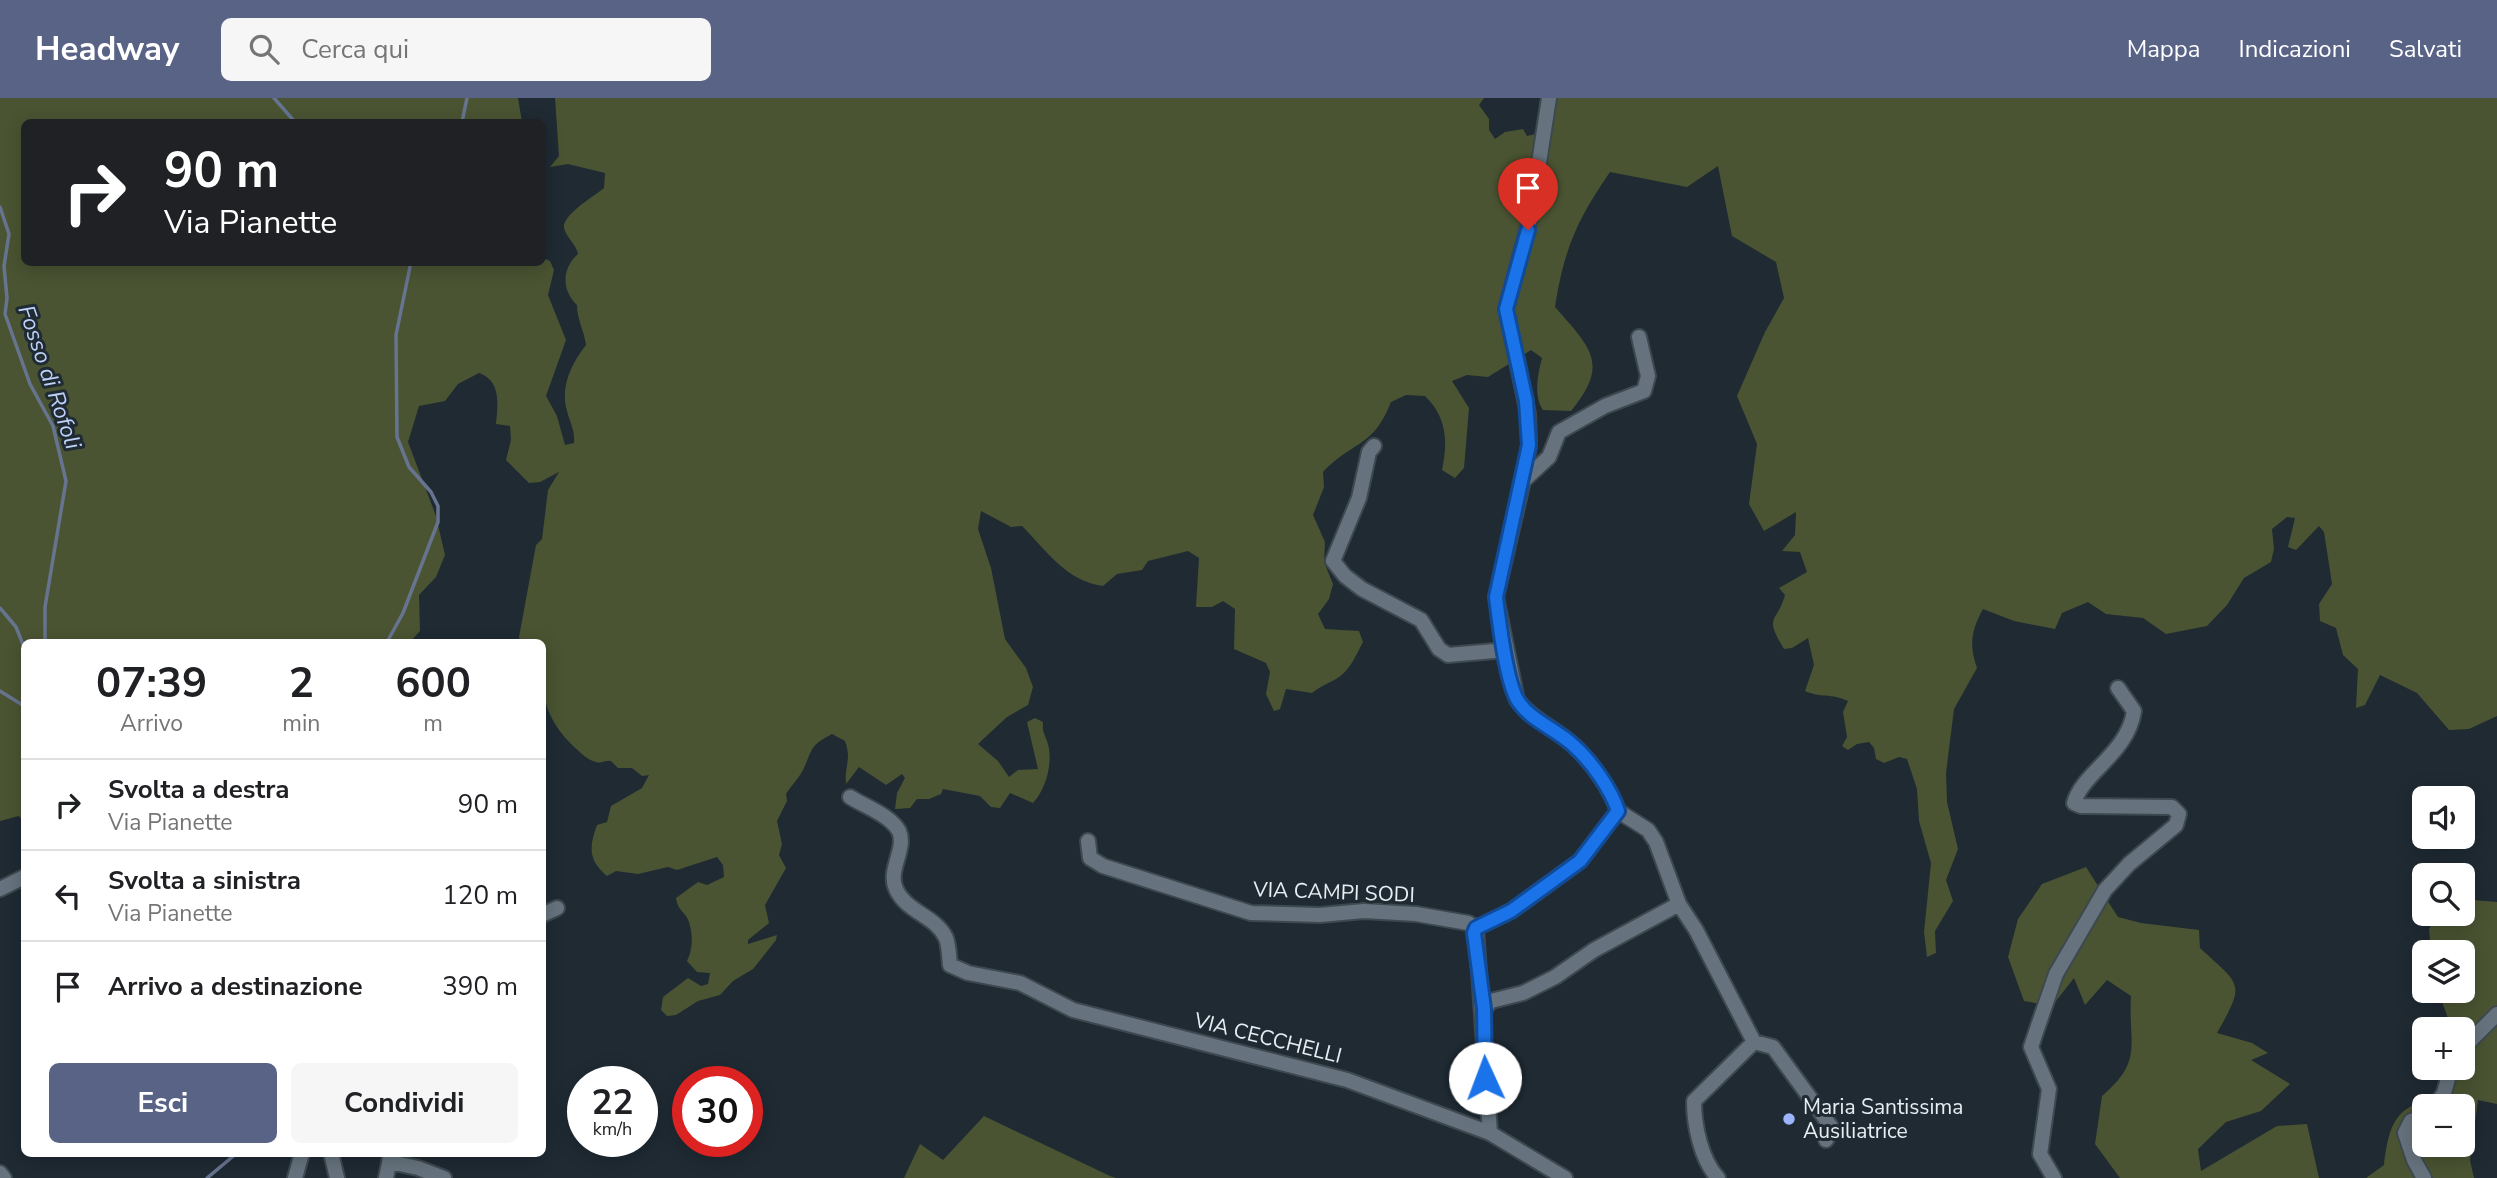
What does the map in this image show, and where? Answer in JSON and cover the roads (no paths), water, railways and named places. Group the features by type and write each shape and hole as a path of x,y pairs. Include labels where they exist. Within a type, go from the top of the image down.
{"street":[{"path":"1549,98 1531,215 1506,309 1528,414 1529,445 1496,597 1517,700 1526,712 1573,745 1614,799 1618,811 1648,831 1656,842 1679,904 1696,930 1755,1042 1773,1047 1813,1099 1832,1128 1826,1140"},
{"path":"1523,481 1549,457 1559,432 1605,406 1644,391 1648,376 1639,337"},
{"path":"1374,446 1369,452 1359,498 1333,561 1345,576 1362,589 1421,620 1439,649 1448,655 1506,650"},
{"path":"2054,1178 2040,1154 2049,1089 2031,1047 2038,1026 2056,974 2105,890 2129,864 2175,825 2179,814 2172,807 2081,806 2074,803 2077,792 2117,750 2133,723 2134,711 2118,688"},
{"name":"VIA CECCHELLI","path":"850,797 887,818 898,831 900,841 892,876 895,888 905,904 939,928 946,939 950,965 968,974 1020,984 1073,1010 1347,1080 1490,1133 1565,1178"},
{"path":"1490,1133 1484,1055 1484,1009 1474,933 1476,928 1511,911 1580,861 1618,811"},
{"name":"VIA CAMPI SODI","path":"1088,841 1090,858 1103,866 1251,913 1320,915 1364,911 1416,914 1468,923 1476,928"},
{"path":"0,889 21,878"},
{"path":"1484,1009 1491,1001 1523,993 1555,977 1594,950 1679,904"},
{"path":"546,913 556,908"},
{"path":"2475,1036 2497,1014"},
{"path":"1718,1178 1709,1169 1694,1115 1693,1101 1755,1042"},
{"path":"2412,1120 2405,1133 2412,1150"},
{"path":"295,1178 301,1157"},
{"path":"332,1157 337,1178"},
{"path":"2415,1157 2424,1178"},
{"path":"386,1178 391,1158 444,1178"},
{"path":"0,1172 4,1178"}],"waterway":[{"path":"274,98 292,119"},
{"path":"463,119 467,98"},
{"name":"Fosso di Rofoli","path":"0,207 9,234 4,266 7,298 5,314 30,384 53,426 66,481 45,607 45,639"},
{"path":"389,639 403,613 438,522 438,506 431,492 409,467 397,437 396,335 410,266"},
{"path":"0,608 16,627 21,640"},
{"path":"0,691 21,704"},
{"path":"207,1178 232,1157"}],"place":[{"name":"Maria Santissima Ausiliatrice","path":"1789,1119"}]}
